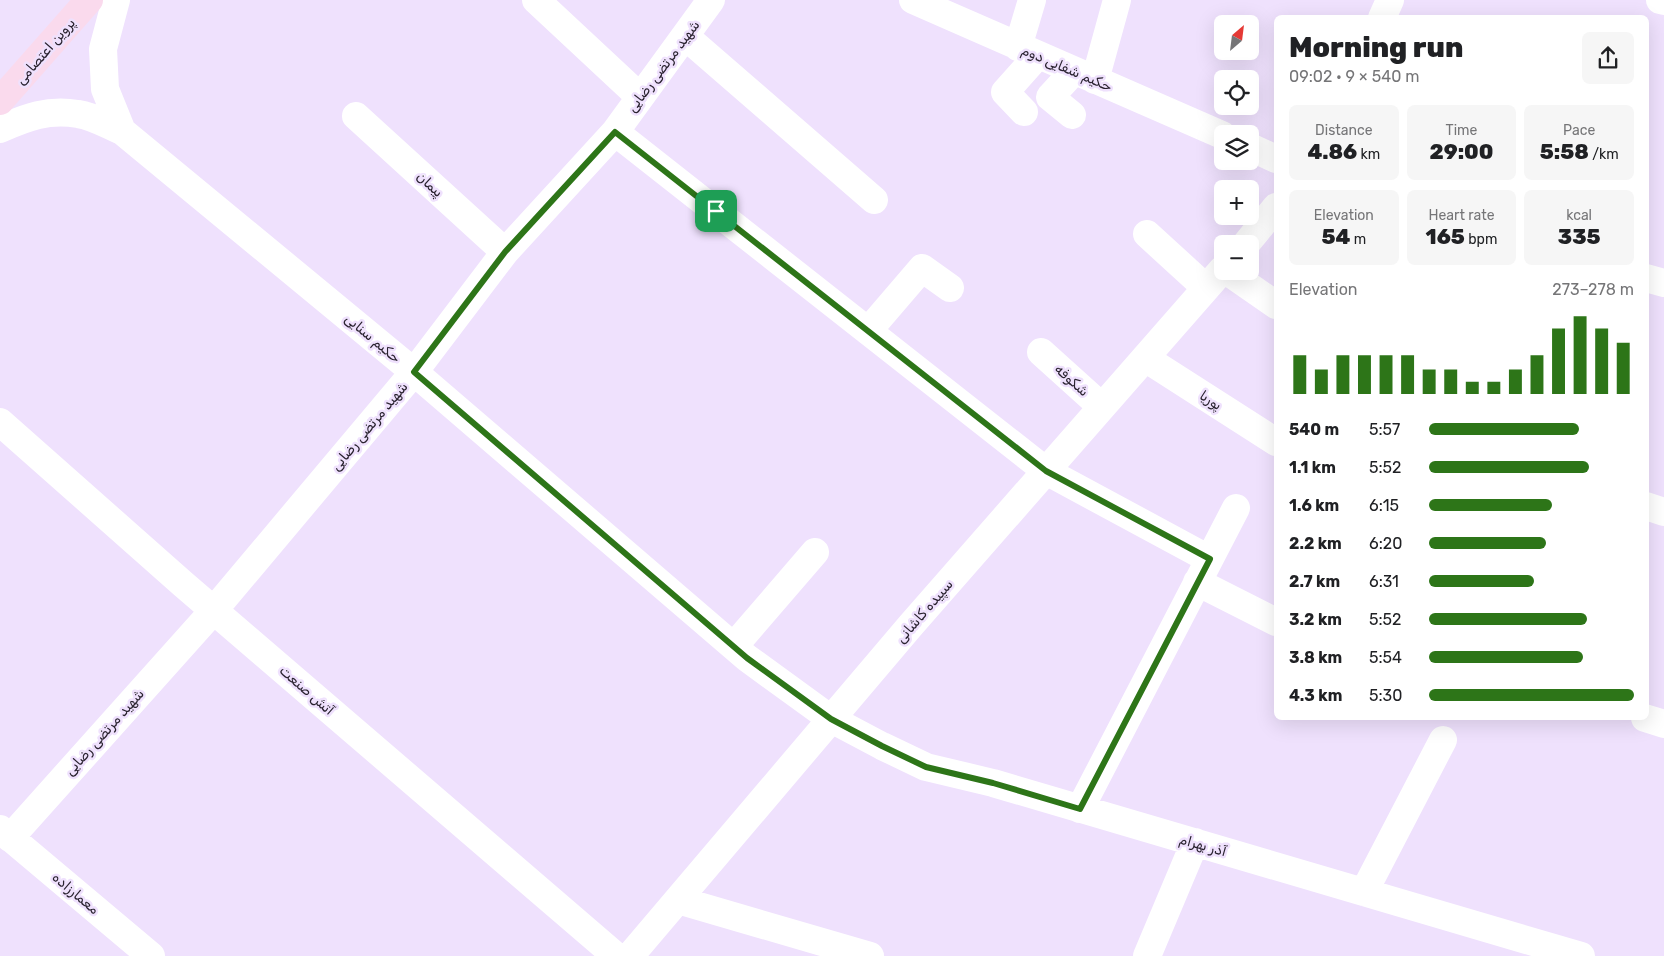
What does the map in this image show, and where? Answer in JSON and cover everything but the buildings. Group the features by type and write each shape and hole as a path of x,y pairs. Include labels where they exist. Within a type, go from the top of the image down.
{"main road":[{"name":"پروین اعتصامی","path":"0,101 89,0"}],"street":[{"path":"116,0 103,49 105,89 122,131"},
{"path":"536,0 628,113 868,331 1046,471 1204,571 1274,621"},
{"name":"شهید مرتضی رضایی","path":"5,833 214,610 414,372 505,252 628,113 711,0"},
{"name":"حکیم شفایی دوم","path":"913,0 1214,131"},
{"path":"1024,112 1005,92 1028,51 1032,0"},
{"path":"1072,115 1050,97 1085,75 1118,0"},
{"path":"1383,15 1390,0"},
{"path":"1660,0 1664,1"},
{"path":"685,36 874,200"},
{"path":"0,129 49,111 80,114 122,131"},
{"name":"پیمان","path":"356,116 505,252"},
{"name":"حکیم سنایی","path":"122,131 414,372 747,658 831,719"},
{"path":"1259,151 1274,158"},
{"path":"1253,235 1274,209"},
{"path":"1147,234 1214,280"},
{"path":"868,331 922,268 950,288"},
{"path":"1649,279 1664,283"},
{"name":"سپیده کاشانی","path":"630,956 831,719 1214,280"},
{"path":"1240,280 1274,303"},
{"name":"شکوفه","path":"1041,352 1102,407"},
{"name":"پوریا","path":"1145,358 1274,441"},
{"name":"آتش صنعت","path":"0,422 214,610 616,956"},
{"path":"1649,507 1664,512"},
{"path":"1080,809 1236,508"},
{"path":"734,646 815,552"},
{"name":"آذر بهرام","path":"831,719 926,767 993,783 1364,892 1551,952 1581,956"},
{"path":"1649,719 1664,724"},
{"path":"1364,892 1443,740"},
{"name":"معمارزاده","path":"5,833 151,956"},
{"path":"1147,956 1195,842"},
{"path":"678,900 870,956"}],"route":[{"path":"615,132 716,211 1046,471 1210,559 1080,809 993,783 926,767 831,719 747,658 414,372 505,252 615,132"}]}
